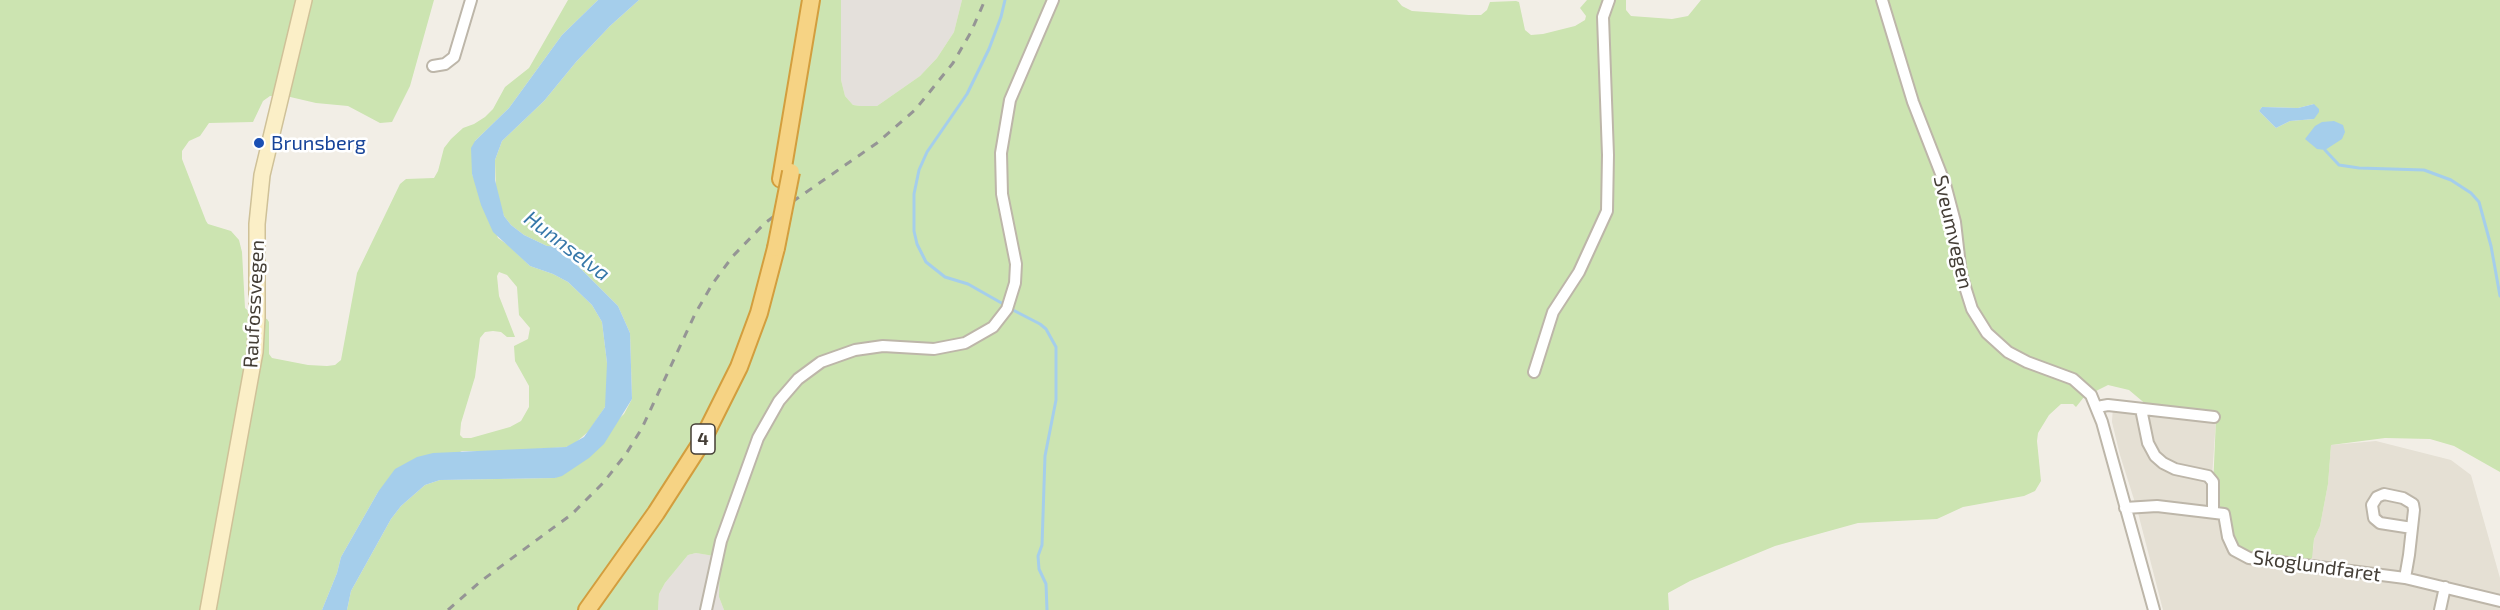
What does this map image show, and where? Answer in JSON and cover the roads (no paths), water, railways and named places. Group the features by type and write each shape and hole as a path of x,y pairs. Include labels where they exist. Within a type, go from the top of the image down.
{"highway":[{"name":"4","path":"786,176 811,0"},
{"name":"4","path":"587,610 668,495 712,422 739,367 752,334 772,250 819,0"},
{"name":"4","path":"576,610 693,440 727,374 772,250"}],"main road":[{"name":"Raufossvegen","path":"208,610 255,352 257,224 262,175 304,0"}],"street":[{"path":"433,66 444,64 453,57 471,0"},
{"path":"706,610 709,586 721,541 758,438 779,401 798,379 821,362 855,350 883,346 934,349 965,343 993,327 1007,309 1015,283 1016,264 1002,194 1001,153 1010,100 1053,0"},
{"path":"1534,372 1553,312 1579,272 1607,211 1608,155 1603,17 1609,0"},
{"name":"Sveumvegen","path":"1881,0 1913,102 1945,184 1955,222 1961,274 1977,318 2000,345 2027,363 2073,379 2091,395 2097,407 2154,610"},
{"path":"2097,407 2108,405 2214,417"},
{"path":"2125,508 2148,505 2213,511 2213,482 2208,476 2175,469 2155,456 2148,443 2141,409"},
{"name":"Skoglundfaret","path":"2213,511 2224,514 2230,543 2240,555 2249,558 2405,578 2500,602"},
{"name":"Skoglundfaret","path":"2405,578 2412,528"},
{"path":"2440,610 2445,588"}],"water":[{"path":"598,0 639,0 610,26 544,101 502,141 495,160 495,180 504,216 511,225 524,235 547,246 563,247 569,257 618,306 630,333 632,399 604,444 589,458 562,476 440,480 425,485 401,506 391,519 351,591 347,610 322,610 341,557 378,492 395,469 417,457 433,453 566,447 584,437 605,407 607,363 602,322 592,305 568,282 530,266 493,232 481,205 472,174 471,148 475,141 509,108 562,35"},
{"path":"2314,104 2319,112 2314,119 2290,121 2276,128 2259,111 2262,107 2298,108"},
{"path":"2334,121 2343,125 2345,132 2342,139 2325,150 2317,149 2305,139 2315,126 2322,122"}],"waterway":[{"path":"1005,0 989,49 967,94 927,152 919,170 914,194 914,231 917,244 926,262 945,277 968,284 1005,305"},
{"path":"2325,150 2339,165 2359,168 2424,170 2451,180 2471,193 2479,202 2491,246 2500,296"},
{"path":"1011,309 1046,329 1056,347 1056,400 1045,456 1042,545 1038,556 1039,569 1046,584 1047,610"}],"railway":[{"path":"448,610 481,581 572,514 603,483 626,454 642,428 695,314 713,283 733,256 764,224 877,143 915,110 953,63 971,32 985,0"}],"place":[{"name":"Brunsberg","path":"259,143"}],"water label":[{"name":"Hunnselva","path":"567,246"}]}
